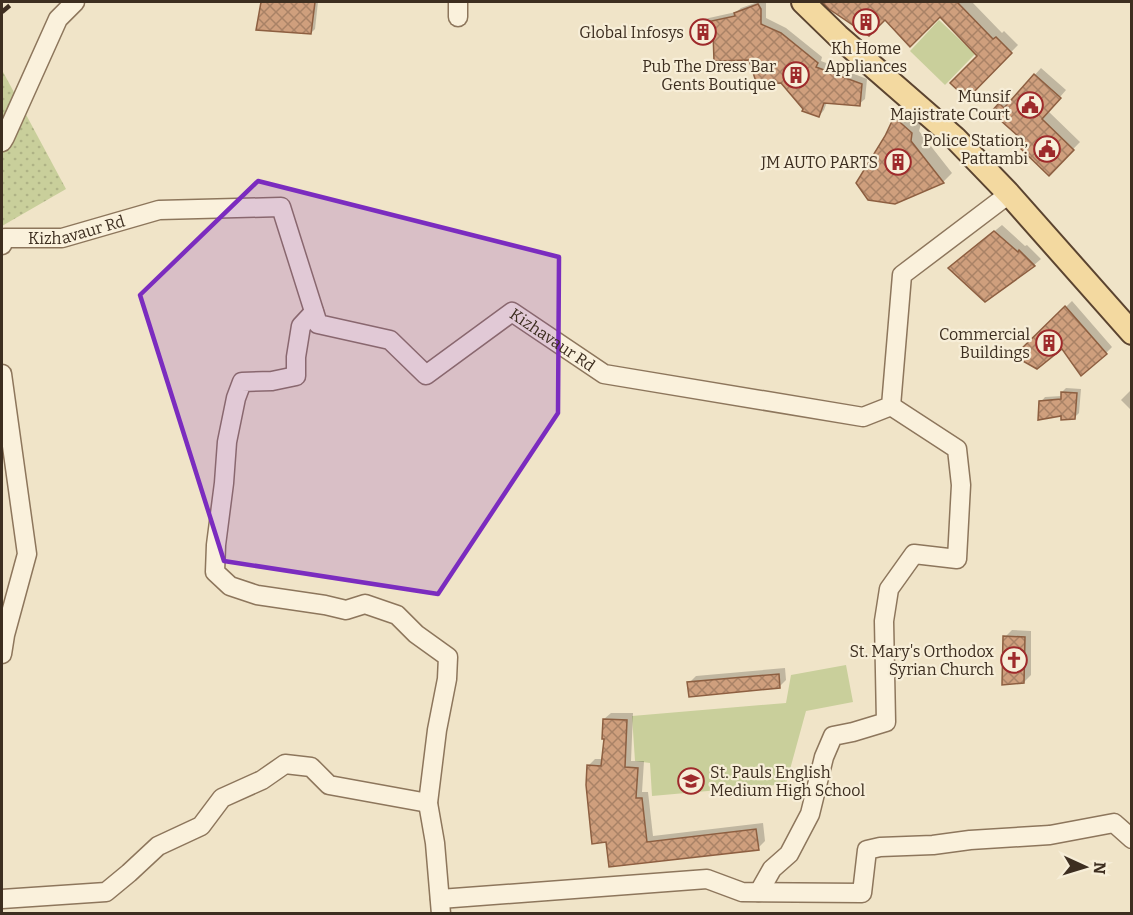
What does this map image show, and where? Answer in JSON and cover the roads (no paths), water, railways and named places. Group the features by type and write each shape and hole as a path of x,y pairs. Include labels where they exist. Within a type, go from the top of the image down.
{"main road":[{"path":"803,2 838,36 955,138 1009,194 1131,333"}],"street":[{"path":"2,142 58,19 75,2"},
{"path":"759,892 772,869 789,854 810,814 824,757 833,736 886,722 884,621 889,589 914,554 957,559 961,485 957,450 891,406 902,275 1009,194"},
{"name":"Kizhavaur Rd","path":"2,245 5,238 62,238 159,210 281,207 318,324 390,340 426,375 512,312 604,374 863,417 891,406"},
{"path":"314,312 301,326 296,357 296,376 272,381 242,382 236,398 227,442 215,572 230,586 257,595 346,610 365,604 397,615 416,634 448,657 447,679 437,730 429,803 440,906 707,879 742,891 862,893 867,850 880,847 1050,835 1113,823 1131,839"},
{"path":"2,374 27,554 4,635 2,654"},
{"path":"2,899 106,892 158,846 201,826 222,798 262,780 285,764 311,767 329,785 429,803"}],"railway":[{"path":"2,12 14,2"}],"place":[{"name":"Kh Home Appliances","path":"866,22"},
{"name":"Global Infosys","path":"703,32"},
{"name":"Pub The Dress Bar Gents Boutique","path":"796,75"},
{"name":"Munsif Majistrate Court","path":"1030,105"},
{"name":"Police Station, Pattambi","path":"1047,149"},
{"name":"JM AUTO PARTS","path":"898,162"},
{"name":"Commercial Buildings","path":"1049,343"},
{"name":"St. Mary's Orthodox Syrian Church","path":"1014,660"},
{"name":"St. Pauls English Medium High School","path":"691,781"}]}
